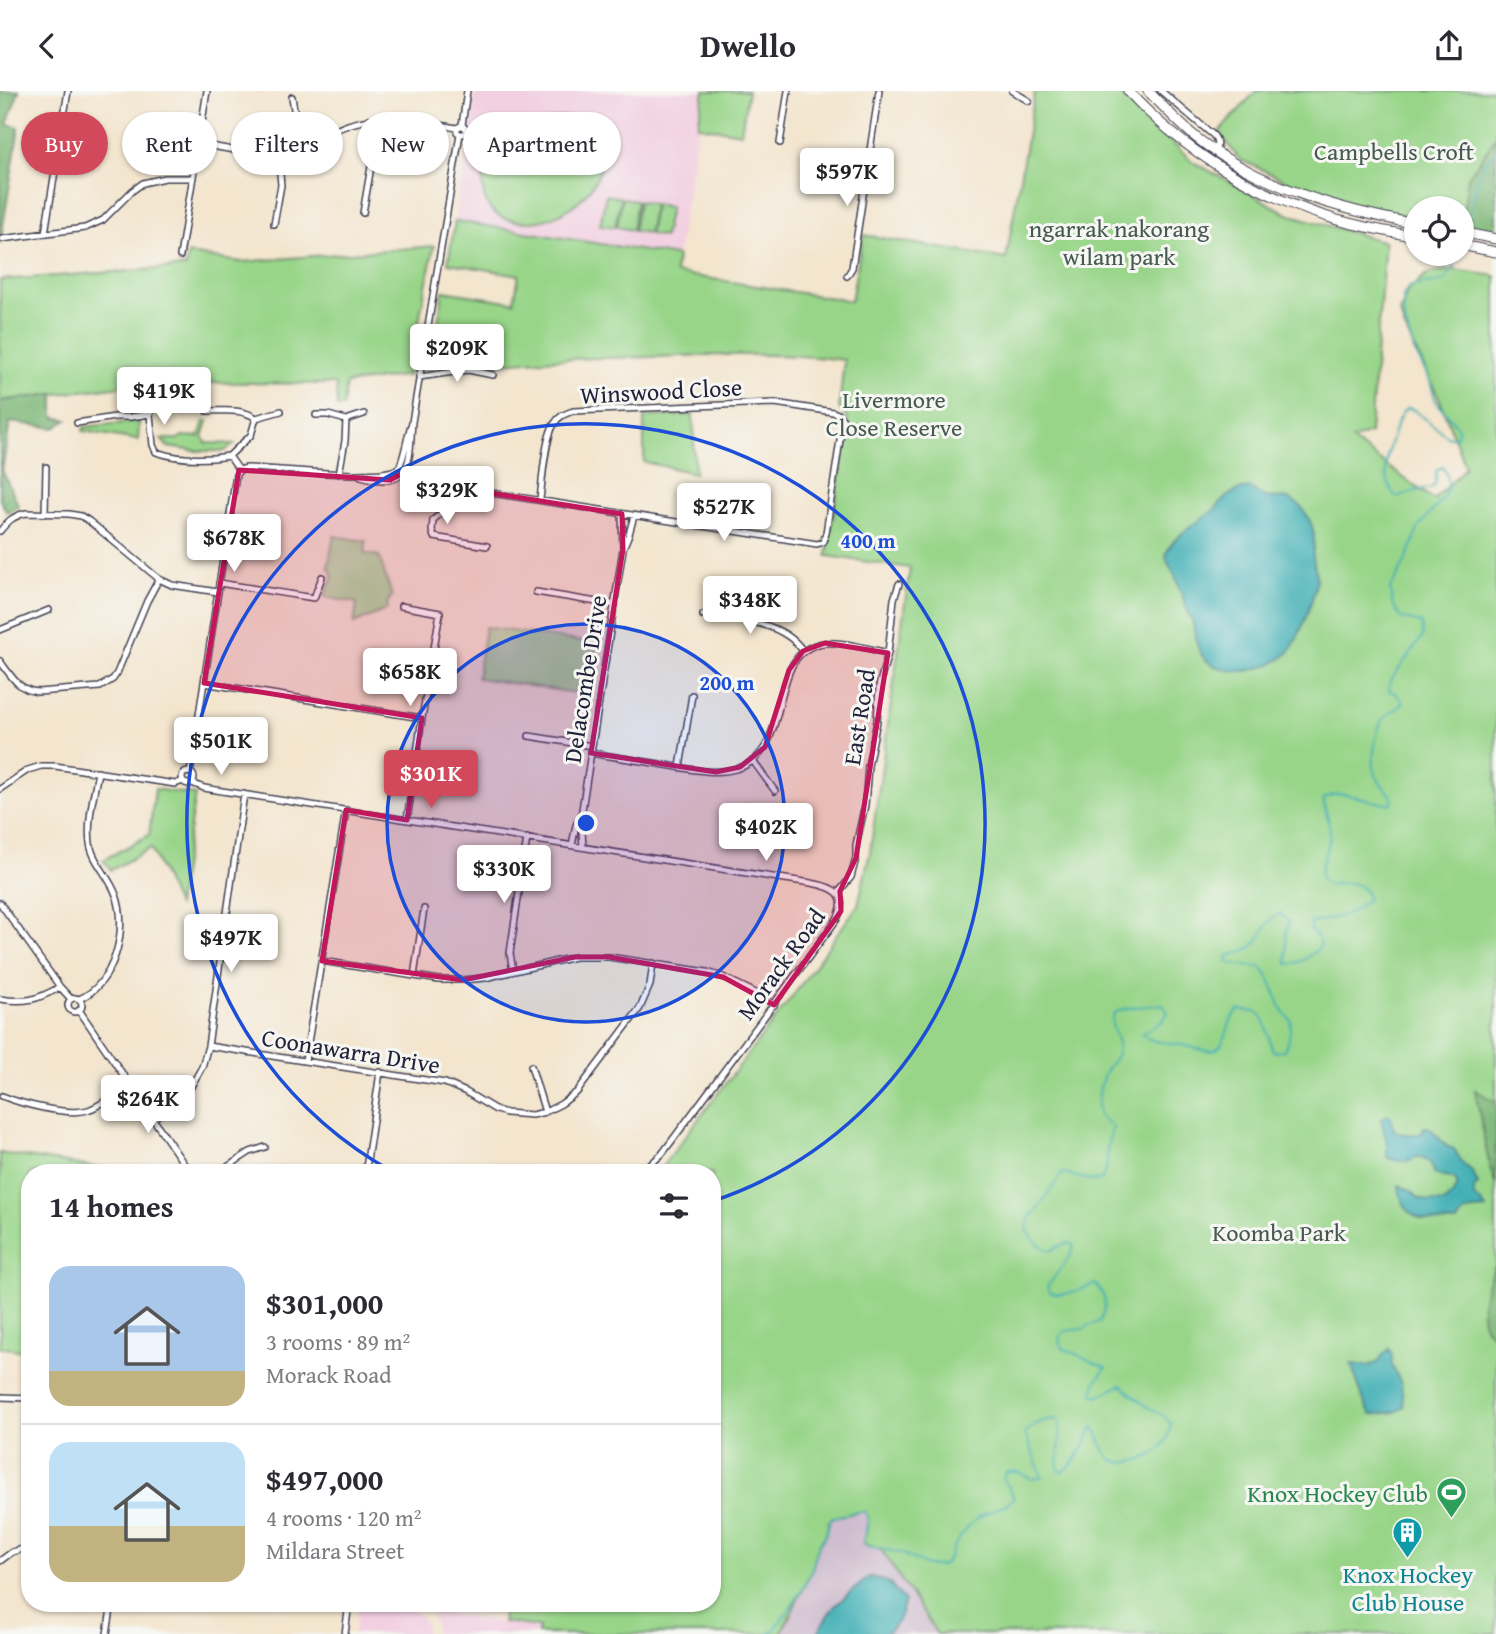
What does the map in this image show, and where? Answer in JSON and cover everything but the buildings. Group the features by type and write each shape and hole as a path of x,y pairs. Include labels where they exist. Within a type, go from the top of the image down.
{"main road":[{"path":"1128,91 1189,147 1250,185 1314,213 1350,224 1404,235"},
{"path":"1149,91 1197,139 1254,174 1352,211 1404,222"},
{"path":"1209,160 1216,151"},
{"path":"1474,235 1496,239"},
{"path":"1474,248 1496,252"}],"street":[{"path":"45,233 68,91"},
{"path":"204,112 207,91"},
{"path":"401,470 411,425 467,91"},
{"path":"780,143 788,91"},
{"path":"847,276 852,268 879,91"},
{"path":"1012,91 1029,101"},
{"path":"1161,91 1216,138 1216,151"},
{"path":"292,97 294,112"},
{"path":"449,127 460,129"},
{"path":"180,256 194,175"},
{"path":"274,224 281,185 280,175"},
{"path":"363,213 370,175"},
{"path":"2,239 85,228 103,220 142,183 164,178 193,179"},
{"path":"419,377 468,370 493,375"},
{"path":"158,400 150,414 156,452 183,458 229,456 251,435 256,418"},
{"name":"Winswood Close","path":"540,501 552,426 563,414 573,411 775,403 833,412 843,420 823,542 817,544 634,516"},
{"path":"206,411 249,413 256,418"},
{"path":"256,418 281,411"},
{"path":"77,423 150,414"},
{"path":"316,415 346,420 364,415"},
{"path":"339,474 346,420"},
{"path":"229,456 240,470"},
{"path":"45,514 46,467"},
{"path":"190,773 236,475 240,470 255,468 358,475 401,470"},
{"path":"401,470 412,479 634,516"},
{"path":"449,485 447,506 433,520 434,537 487,546"},
{"path":"0,531 10,519 26,513 80,516 159,579 172,585 218,592"},
{"name":"Delacombe Drive","path":"583,847 581,816 623,548 622,514"},
{"name":"Delacombe Drive","path":"623,548 634,516"},
{"path":"318,607 314,598 322,576"},
{"path":"0,661 3,671 16,684 29,691 100,687 108,683 117,673 159,579"},
{"path":"219,583 314,598"},
{"name":"East Road","path":"838,893 853,871 877,721 879,686 888,653 894,599 899,584"},
{"path":"536,593 615,605"},
{"path":"401,606 440,613 407,820"},
{"path":"0,630 49,610"},
{"path":"703,615 769,626 786,634 803,651"},
{"path":"529,736 680,767 716,772 740,767 753,761 765,747 772,733 789,670 803,651 825,643 888,653"},
{"path":"204,683 422,717"},
{"path":"680,767 692,695"},
{"path":"753,761 775,791"},
{"path":"0,789 28,770 41,766 67,767 174,784 183,781 192,783 194,776 190,773"},
{"path":"0,903 60,988 71,999 84,997 107,974 118,948 121,916 118,898 90,845 89,829 98,772"},
{"path":"183,781 184,774 190,773"},
{"name":"Morack Road","path":"192,783 204,788 832,888 838,893 842,904 837,919 662,1154 651,1164"},
{"path":"153,1119 188,1090 202,1067 208,1046 244,794"},
{"path":"306,1061 346,810"},
{"name":"Delacombe Drive","path":"572,845 576,825 581,816"},
{"path":"513,971 510,953 527,838"},
{"path":"414,976 424,909"},
{"path":"322,961 414,976 463,980 485,978 575,957 609,957 707,972 760,995 774,1005"},
{"name":"Coonawarra Drive","path":"208,1046 445,1083 496,1110 532,1115 561,1104 577,1092 640,1008 650,985 653,963"},
{"path":"0,999 31,1001 60,988"},
{"path":"71,999 70,1009 79,1010"},
{"path":"79,999 82,1005 79,1010"},
{"path":"79,1010 184,1164"},
{"path":"531,1066 545,1112"},
{"path":"366,1164 380,1072"},
{"path":"2,1096 27,1105 77,1112 98,1105 129,1082"},
{"path":"232,1164 250,1152 265,1147"},
{"path":"0,1397 21,1398"},
{"path":"0,1561 12,1552 21,1550"},
{"path":"107,1634 111,1612"},
{"path":"345,1634 348,1612"}],"highlighted area":[{"path":"239,470 390,480 403,473 428,483 622,514 623,549 591,753 716,772 740,767 765,747 789,670 803,651 825,643 888,653 856,858 840,891 841,911 774,1005 723,977 609,957 575,957 463,980 322,961 346,810 407,820 422,718 204,683"}],"shaded area":[{"path":"476,91 704,91 677,256 455,221 463,171 463,175 621,175 621,112 473,112"},
{"path":"855,1512 867,1514 868,1524 863,1544 881,1549 937,1634 782,1633 811,1572 829,1521 834,1517"},
{"path":"358,1612 415,1612 421,1616 426,1626 425,1634 354,1634"},
{"path":"430,1612 539,1627 538,1634 435,1634 435,1623"}],"green space":[{"path":"0,91 19,91 7,124 19,127 0,245"},
{"path":"704,91 748,91 741,133 698,126"},
{"path":"1035,91 1117,91 1193,162 1288,214 1385,242 1370,433 1352,440 1434,500 1465,466 1439,398 1404,327 1400,312 1408,290 1428,274 1455,270 1496,276 1496,1634 937,1634 881,1549 863,1544 868,1523 865,1512 834,1517 829,1521 811,1572 781,1634 538,1634 539,1627 502,1622 504,1612 721,1612 721,1164 664,1164 795,993 858,905 870,852 910,568 827,556 848,426 847,418 839,408 844,360 724,355 495,364 500,334 438,324 443,291 514,302 519,275 448,263 455,221 677,256 675,273 851,301 863,235 1006,259"},
{"name":"Campbells Croft","path":"1256,91 1496,91 1496,229 1474,228 1474,196 1404,196 1404,215 1318,196 1239,159 1219,132"},
{"path":"1496,137 1496,229 1474,228 1474,196 1465,196 1468,178"},
{"path":"484,175 598,175 587,193 574,205 544,220 528,222 495,214 484,197"},
{"path":"606,195 621,198 615,227 600,225"},
{"path":"622,198 637,200 632,230 617,227"},
{"path":"639,201 654,204 648,233 633,231"},
{"path":"655,204 670,207 664,237 649,234"},
{"path":"434,246 408,375 346,384 343,407 337,407 336,384 154,382 0,401 0,280 186,267 188,254 241,262"},
{"path":"54,394 54,417 67,420 55,428 10,422 2,470 19,507 7,512 0,500 0,401"},
{"path":"693,415 695,473 644,462 644,417"},
{"path":"139,421 138,440 83,431 84,427"},
{"path":"204,421 208,421 203,437 206,443 234,444 225,451 195,451 168,447 161,439 199,437"},
{"path":"334,536 366,541 365,554 379,556 392,596 387,603 388,609 354,624 357,603 325,597 333,576 328,567"},
{"path":"485,627 598,644 590,695 477,678"},
{"path":"155,789 195,795 177,906 151,848 111,870 103,860 149,835"},
{"path":"1475,1090 1496,1102 1496,1186 1489,1164"},
{"path":"0,1153 73,1164 21,1164 21,1350 0,1347"},
{"path":"1496,1264 1496,1337 1488,1330 1482,1313 1485,1292"}],"water":[{"path":"1249,488 1264,497 1293,501 1303,510 1314,533 1316,579 1305,619 1289,652 1266,666 1234,671 1211,663 1200,652 1192,621 1166,555 1175,541 1227,497 1236,491"},
{"path":"1387,1115 1391,1116 1394,1130 1402,1134 1421,1134 1424,1127 1430,1128 1446,1146 1454,1149 1463,1164 1472,1171 1478,1184 1474,1188 1474,1197 1486,1209 1465,1212 1457,1223 1426,1220 1411,1213 1401,1197 1399,1185 1419,1198 1444,1203 1458,1186 1455,1179 1434,1173 1424,1158 1400,1161 1387,1157 1387,1143 1381,1119"},
{"path":"1389,1349 1392,1366 1401,1383 1404,1407 1395,1412 1371,1415 1351,1364 1368,1366 1379,1362"},
{"path":"869,1577 890,1585 905,1602 898,1621 886,1634 818,1634 833,1608"}],"waterway":[{"path":"1474,196 1484,164 1496,151"},
{"path":"769,1634 796,1600 811,1572 831,1518 865,1512 868,1520 864,1545 901,1553 927,1566 942,1566 971,1524 1014,1498 1003,1480 1006,1472 1017,1472 1033,1479 1042,1477 1025,1433 1036,1424 1058,1419 1058,1465 1059,1471 1063,1472 1083,1448 1093,1427 1109,1457 1121,1463 1132,1462 1155,1453 1167,1439 1171,1424 1121,1385 1099,1396 1093,1394 1096,1381 1106,1368 1063,1348 1059,1342 1064,1331 1082,1329 1100,1321 1105,1306 1104,1297 1095,1284 1079,1291 1051,1293 1047,1287 1071,1255 1074,1245 1067,1243 1049,1251 1035,1241 1027,1230 1029,1218 1062,1173 1091,1180 1101,1180 1104,1175 1113,1127 1099,1116 1098,1100 1103,1078 1118,1048 1112,1024 1115,1013 1130,1008 1163,1005 1168,1012 1163,1021 1141,1034 1155,1041 1209,1051 1216,1050 1225,1039 1232,1019 1239,1010 1256,1012 1265,1022 1272,1049 1275,1052 1284,1050 1289,1039 1291,1020 1281,1008 1266,973 1261,967 1231,964 1227,961 1228,956 1252,946 1259,940 1271,919 1281,914 1289,922 1286,934 1287,964 1301,961 1321,946 1311,931 1311,923 1349,913 1368,898 1362,887 1352,883 1329,885 1322,880 1321,868 1330,834 1323,799 1340,794 1392,804 1392,797 1376,775 1375,744 1382,721 1403,703 1397,694 1389,691 1390,681 1423,636 1421,623 1401,618 1393,606 1390,589 1408,556 1418,529 1446,494 1448,486 1443,467 1437,470 1435,484 1430,489 1395,496 1387,478 1386,461 1396,426 1408,408 1447,436 1455,438 1459,431 1436,401 1429,378 1414,351 1404,318 1403,296 1409,287 1446,279 1454,266"}],"place":[{"name":"Knox Hockey Club","path":"1451,1520"},
{"name":"Knox Hockey Club House","path":"1408,1559"}],"park label":[{"name":"ngarrak nakorang wilam park","path":"1119,242"},
{"name":"Livermore Close Reserve","path":"894,413"},
{"name":"Koomba Park","path":"1279,1232"}]}
